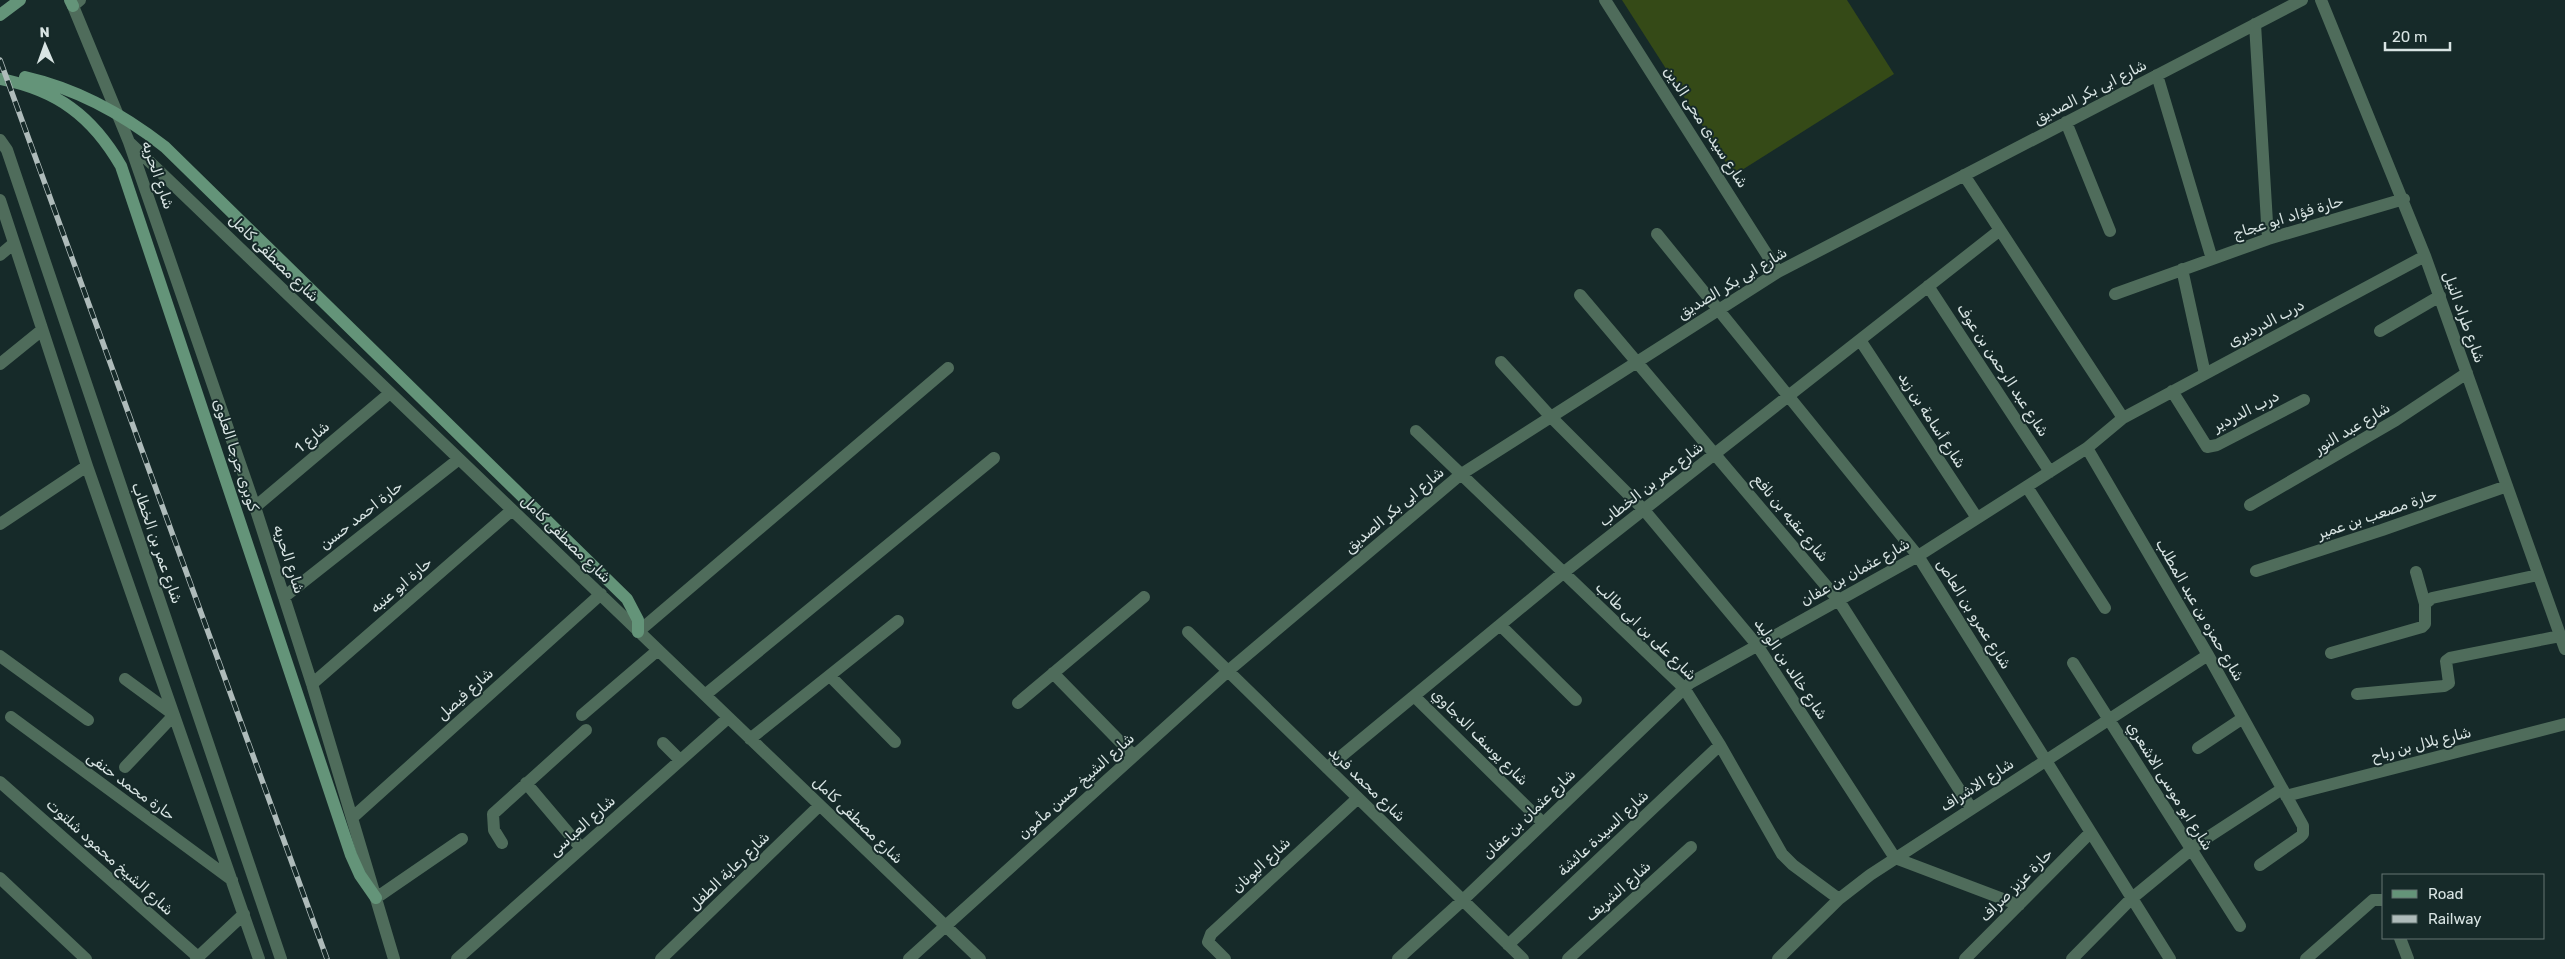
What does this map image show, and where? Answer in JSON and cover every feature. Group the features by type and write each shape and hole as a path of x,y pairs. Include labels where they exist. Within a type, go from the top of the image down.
{"street":[{"path":"0,15 20,0"},
{"name":"شارع سيدى محى الدين","path":"1605,0 1778,272"},
{"name":"شارع ابى بكر الصديق","path":"1228,671 1460,475 1778,272 2302,0"},
{"name":"شارع طراد النيل","path":"2321,0 2404,199 2565,649"},
{"name":"شارع الحريه","path":"74,2 130,142 255,507 312,684 394,959"},
{"path":"2255,24 2268,239"},
{"path":"0,72 41,80 94,101 143,130 186,166 627,599 638,620 638,632"},
{"path":"2157,75 2212,259"},
{"name":"كوبرى جرجا العلوى","path":"0,79 37,88 71,106 100,133 121,166 129,185 351,855 376,898"},
{"path":"2066,122 2110,231"},
{"name":"شارع عمر بن الخطاب","path":"0,140 7,150 280,959"},
{"name":"شارع مصطفى كامل","path":"130,142 980,959"},
{"path":"1964,175 2123,418"},
{"name":"حارة فؤاد ابو عجاج","path":"2115,294 2268,239 2404,199"},
{"path":"0,200 88,466 259,959"},
{"name":"شارع عمر بن الخطاب","path":"1327,768 1563,573 2000,230"},
{"name":"شارع عمرو بن العاص","path":"1657,234 1918,556 2170,959"},
{"path":"0,254 14,244"},
{"name":"درب الدرديرى","path":"2123,418 2425,256"},
{"path":"2182,269 2205,374"},
{"name":"شارع عبد الرحمن بن عوف","path":"1928,286 2050,472"},
{"name":"شارع عقبه بن نافع","path":"1580,295 1839,600 1971,808"},
{"path":"2380,331 2440,296"},
{"path":"0,364 42,330"},
{"name":"شارع أسامة بن زيد","path":"1860,340 1977,518"},
{"name":"شارع خالد بن الوليد","path":"1501,362 1550,416 1644,510 1757,644 1896,858"},
{"path":"638,632 948,368"},
{"name":"شارع عبد النور","path":"2250,505 2388,425 2467,373"},
{"name":"درب الدردير","path":"2172,391 2207,447 2217,444 2304,400"},
{"name":"شارع 1","path":"255,507 390,392"},
{"name":"شارع عثمان بن عفان","path":"1398,959 1463,900 1684,688 1702,675 1918,556 2087,448 2123,418"},
{"name":"شارع على بن ابى طالب","path":"1416,431 1684,688 1720,745 1782,854 1793,865 1839,900"},
{"name":"شارع حمزه بن عبد المطلب","path":"2087,448 2208,655 2303,826 2303,834 2260,865"},
{"path":"705,695 994,458"},
{"name":"حارة احمد حسن","path":"284,597 459,459"},
{"path":"3,519 88,466"},
{"path":"2027,486 2105,608"},
{"name":"حارة مصعب بن عمير","path":"2256,571 2382,530 2507,486"},
{"name":"حارة ابو عنبه","path":"312,684 512,510"},
{"path":"2331,653 2422,627 2425,624 2425,604 2416,572"},
{"path":"2425,604 2432,598 2538,575"},
{"name":"شارع فيصل","path":"352,818 600,594"},
{"path":"1018,703 1144,597"},
{"path":"750,739 898,622"},
{"path":"1500,625 1576,700"},
{"name":"شارع محمد فريد","path":"1188,632 1523,959"},
{"path":"2357,694 2444,686 2449,683 2446,661 2450,658 2560,636"},
{"path":"582,715 658,650"},
{"name":"شارع الاشراف","path":"1778,959 1839,900 1896,858 2208,655"},
{"path":"0,656 88,720"},
{"name":"شارع ابو موسى الاشعري","path":"2073,663 2240,926"},
{"name":"شارع الشيخ حسن مأمون","path":"909,959 1228,671"},
{"path":"1053,673 1134,756"},
{"path":"831,676 895,742"},
{"path":"125,679 174,715"},
{"name":"شارع يوسف الدجاوي","path":"1414,696 1543,823"},
{"path":"125,767 174,715"},
{"name":"حارة محمد حنفى","path":"12,717 232,880"},
{"name":"شارع العباسى","path":"457,959 728,718"},
{"path":"2198,748 2243,718"},
{"name":"شارع بلال بن رباح","path":"2072,959 2131,899 2192,850 2284,792 2565,724"},
{"path":"502,843 494,830 492,814 586,730"},
{"path":"663,743 680,760"},
{"name":"شارع السيدة عائشة","path":"1508,945 1720,745"},
{"name":"شارع الشيخ محمود شلتوت","path":"0,782 197,958"},
{"path":"526,783 581,848"},
{"name":"شارع اليونان","path":"1225,959 1208,942 1211,934 1358,798"},
{"name":"شارع رعاية الطفل","path":"661,959 819,806"},
{"name":"حارة عزيز صراف","path":"1965,959 2090,833"},
{"path":"376,898 462,839"},
{"name":"شارع الشريف","path":"1568,959 1691,847"},
{"path":"1896,858 2019,905"},
{"path":"0,878 86,959"},
{"path":"2306,959 2373,900 2382,899"},
{"path":"197,958 244,914"},
{"path":"2400,939 2408,959"}],"green space":[{"path":"1622,0 1847,0 1894,74 1734,175"}],"railway":[{"path":"0,60 327,959"}]}
